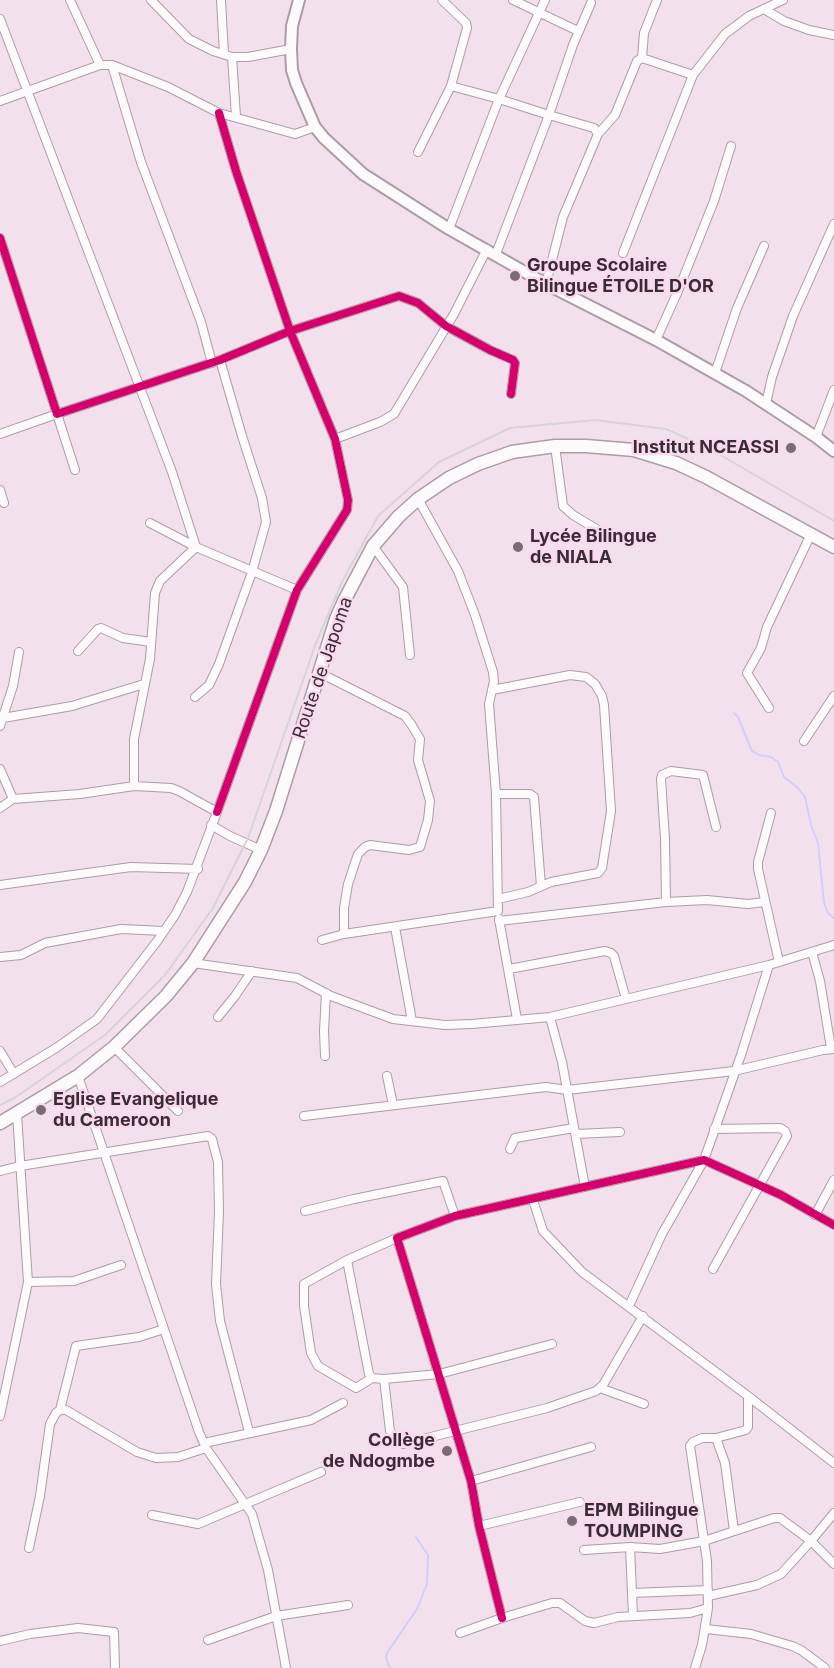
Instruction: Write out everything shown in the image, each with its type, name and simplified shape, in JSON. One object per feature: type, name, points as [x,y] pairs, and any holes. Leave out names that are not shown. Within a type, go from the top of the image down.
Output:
[{"type":"main road","points":[[299,0],[292,26],[291,49],[292,70],[296,83],[315,127],[363,174],[449,229],[546,284],[715,373],[816,436],[834,451]]},
{"type":"main road","name":"Route de Japoma","points":[[0,1123],[78,1076],[114,1047],[166,996],[193,963],[244,882],[261,850],[276,811],[336,619],[373,546],[399,516],[448,478],[512,452],[555,446],[634,450],[654,455],[706,477],[834,547]]},
{"type":"street","points":[[70,0],[99,65]]},
{"type":"street","points":[[150,0],[189,39],[228,56],[248,57],[291,49]]},
{"type":"street","points":[[221,0],[236,116]]},
{"type":"street","points":[[418,152],[451,86],[467,25],[442,0]]},
{"type":"street","points":[[513,0],[578,31]]},
{"type":"street","points":[[449,229],[499,99],[544,0]]},
{"type":"street","points":[[642,58],[644,33],[657,0]]},
{"type":"street","points":[[624,253],[693,75],[719,38],[749,16],[783,0]]},
{"type":"street","points":[[335,439],[380,422],[394,414],[492,252],[549,115],[578,31],[591,3]]},
{"type":"street","points":[[764,9],[792,24],[834,35]]},
{"type":"street","points":[[0,20],[176,483],[196,547]]},
{"type":"street","points":[[546,284],[560,224],[598,134],[615,115],[637,61],[647,58],[693,75]]},
{"type":"street","points":[[0,101],[99,65],[112,65],[168,87],[219,113],[295,134],[315,127]]},
{"type":"street","points":[[112,65],[141,162],[204,331],[212,363]]},
{"type":"street","points":[[451,86],[594,128],[598,134]]},
{"type":"street","points":[[0,1082],[97,1019],[139,967],[175,915],[198,868],[211,825],[297,590],[347,510],[347,491],[335,439],[290,331],[219,113]]},
{"type":"street","points":[[656,340],[714,201],[731,146]]},
{"type":"street","points":[[766,404],[772,377],[793,316],[834,224]]},
{"type":"street","points":[[0,238],[75,470]]},
{"type":"street","points":[[715,373],[737,309],[764,246]]},
{"type":"street","points":[[0,434],[212,363],[290,331],[399,296],[418,303],[446,326],[513,360],[515,363],[511,394]]},
{"type":"street","points":[[195,697],[206,689],[214,676],[252,572],[266,522],[264,506],[220,360]]},
{"type":"street","points":[[816,436],[834,390]]},
{"type":"street","points":[[555,446],[563,506],[598,530]]},
{"type":"street","points":[[0,490],[4,503]]},
{"type":"street","points":[[418,499],[458,571],[493,672],[490,713],[496,794],[498,911],[518,1018]]},
{"type":"street","points":[[150,523],[196,547],[297,590]]},
{"type":"street","points":[[769,708],[747,675],[747,671],[761,648],[766,627],[811,534]]},
{"type":"street","points":[[373,546],[403,587],[410,655]]},
{"type":"street","points":[[134,786],[135,739],[150,659],[153,604],[160,581],[196,547]]},
{"type":"street","points":[[78,651],[101,628],[123,638],[151,642]]},
{"type":"street","points":[[1,722],[13,686],[20,652]]},
{"type":"street","points":[[320,673],[405,716],[420,740],[418,760],[430,801],[428,820],[420,847],[409,850],[370,845],[364,847],[358,854],[351,873],[344,908],[344,934]]},
{"type":"street","points":[[492,690],[563,676],[586,677],[595,684],[604,705],[610,811],[602,868],[592,875],[551,882],[498,899]]},
{"type":"street","points":[[1,722],[72,706],[144,684]]},
{"type":"street","points":[[804,741],[834,696]]},
{"type":"street","points":[[0,769],[13,799]]},
{"type":"street","points":[[666,902],[662,775],[671,771],[703,775],[716,827]]},
{"type":"street","points":[[0,808],[13,799],[80,794],[134,786],[171,788],[217,812]]},
{"type":"street","points":[[496,794],[530,794],[534,797],[541,886]]},
{"type":"street","points":[[771,813],[758,862],[779,962]]},
{"type":"street","points":[[211,825],[261,850]]},
{"type":"street","points":[[0,885],[131,867],[198,868]]},
{"type":"street","points":[[499,921],[666,902],[707,900],[748,904],[765,902]]},
{"type":"street","points":[[322,939],[498,911]]},
{"type":"street","points":[[395,927],[412,1021]]},
{"type":"street","points":[[0,957],[21,955],[45,942],[121,929],[165,931]]},
{"type":"street","points":[[193,963],[297,978],[326,993],[393,1020],[445,1025],[550,1017],[769,965],[834,945]]},
{"type":"street","points":[[509,969],[605,951],[614,956],[626,999]]},
{"type":"street","points":[[304,1116],[546,1086],[567,1090],[734,1071],[833,1049],[812,952]]},
{"type":"street","points":[[629,1306],[662,1234],[704,1160],[741,1055],[769,965]]},
{"type":"street","points":[[218,1017],[236,996],[252,971]]},
{"type":"street","points":[[325,1056],[326,993]]},
{"type":"street","points":[[550,1017],[562,1062],[585,1188]]},
{"type":"street","points":[[114,1047],[178,1111]]},
{"type":"street","points":[[0,1051],[14,1074]]},
{"type":"street","points":[[78,1076],[205,1445],[252,1514],[268,1570],[286,1668]]},
{"type":"street","points":[[387,1076],[393,1105]]},
{"type":"street","points":[[0,1416],[28,1282],[17,1114]]},
{"type":"street","points":[[713,1269],[787,1136],[780,1128],[714,1129]]},
{"type":"street","points":[[510,1149],[515,1138],[575,1131],[620,1132]]},
{"type":"street","points":[[0,1171],[208,1136],[212,1139],[218,1162],[219,1212],[216,1284],[220,1321],[249,1432]]},
{"type":"street","points":[[552,1344],[439,1374],[372,1378],[356,1388],[318,1366],[311,1353],[303,1287],[307,1282],[347,1260],[455,1216],[704,1160],[759,1184],[834,1225]]},
{"type":"street","points":[[815,1215],[834,1180]]},
{"type":"street","points":[[304,1211],[443,1181],[455,1216]]},
{"type":"street","points":[[533,1200],[543,1231],[582,1272],[834,1463]]},
{"type":"street","points":[[397,1238],[471,1481],[479,1526],[501,1618]]},
{"type":"street","points":[[347,1260],[369,1374],[372,1378]]},
{"type":"street","points":[[28,1282],[74,1281],[121,1265]]},
{"type":"street","points":[[384,1379],[390,1431],[403,1444],[547,1408],[600,1388],[643,1316]]},
{"type":"street","points":[[28,1548],[40,1496],[50,1424],[60,1410],[76,1346],[139,1337],[164,1329]]},
{"type":"street","points":[[600,1388],[645,1404]]},
{"type":"street","points":[[695,1668],[706,1629],[708,1593],[704,1541],[690,1446],[702,1438],[716,1438],[747,1429],[748,1396]]},
{"type":"street","points":[[60,1410],[66,1410],[137,1452],[156,1458],[178,1457],[205,1445],[249,1432],[291,1426],[311,1420],[343,1403]]},
{"type":"street","points":[[716,1438],[725,1463],[734,1531]]},
{"type":"street","points":[[471,1481],[591,1447]]},
{"type":"street","points":[[152,1515],[198,1524],[321,1472]]},
{"type":"street","points":[[479,1526],[580,1502]]},
{"type":"street","points":[[632,1593],[708,1593],[757,1585],[771,1580],[781,1574],[812,1541],[834,1512]]},
{"type":"street","points":[[584,1550],[630,1547],[660,1549],[704,1541],[780,1518],[812,1541],[834,1564]]},
{"type":"street","points":[[630,1547],[633,1616]]},
{"type":"street","points":[[460,1633],[501,1618],[560,1603],[585,1621],[594,1623],[633,1616],[685,1613],[708,1608]]},
{"type":"street","points":[[208,1640],[276,1616],[348,1605]]},
{"type":"street","points":[[0,1641],[30,1634],[78,1628],[114,1632],[115,1668]]},
{"type":"street","points":[[706,1629],[751,1634],[792,1646],[825,1668]]},
{"type":"waterway","points":[[734,713],[738,717],[752,751],[771,757],[778,762],[784,777],[805,797],[811,825],[818,843],[824,903],[828,913],[834,918]]},
{"type":"waterway","points":[[390,1668],[386,1658],[387,1653],[417,1609],[427,1584],[428,1555],[416,1537]]},
{"type":"railway","points":[[0,1105],[16,1097],[105,1035],[165,975],[213,908],[248,838],[316,643],[342,582],[378,516],[439,462],[510,428],[595,420],[666,429],[710,449],[834,521]]},
{"type":"cycle path","points":[[217,812],[297,590],[347,510],[348,500],[335,439],[290,331],[219,113]]},
{"type":"cycle path","points":[[0,238],[57,414],[220,360],[290,331],[399,296],[418,303],[446,326],[513,360],[515,363],[511,394]]},
{"type":"cycle path","points":[[502,1618],[479,1526],[471,1481],[397,1238],[455,1216],[704,1160],[781,1195],[834,1225]]},
{"type":"place","name":"Groupe Scolaire Bilingue ÉTOILE D'OR","points":[[515,276]]},
{"type":"place","name":"Institut NCEASSI","points":[[791,448]]},
{"type":"place","name":"Lycée Bilingue de NIALA","points":[[518,547]]},
{"type":"place","name":"Eglise Evangelique du Cameroon","points":[[41,1110]]},
{"type":"place","name":"Collège de Ndogmbe","points":[[447,1451]]},
{"type":"place","name":"EPM Bilingue TOUMPING","points":[[572,1521]]}]
